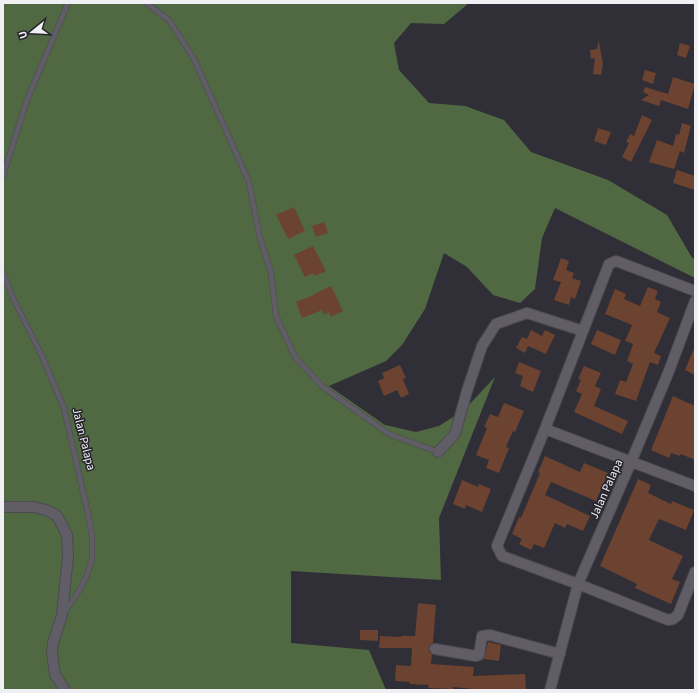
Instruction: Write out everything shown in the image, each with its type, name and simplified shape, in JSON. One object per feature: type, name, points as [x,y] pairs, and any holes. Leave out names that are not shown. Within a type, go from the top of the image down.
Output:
[{"type":"street","points":[[695,290],[616,261],[609,264],[545,429],[497,546],[502,556],[578,584],[668,620],[673,619],[678,615],[695,572]]},
{"type":"street","name":"Jalan Palapa","points":[[550,690],[578,584],[631,462],[695,301]]},
{"type":"street","points":[[438,452],[455,434],[482,346],[496,324],[527,313],[582,331]]},
{"type":"street","points":[[545,429],[695,486]]},
{"type":"street","name":"Jalan Palapa","points":[[3,507],[34,507],[46,510],[56,515],[64,527],[68,540],[68,557],[62,615],[53,643],[52,653],[55,675],[65,690]]},
{"type":"street","points":[[435,649],[476,656],[479,655],[480,652],[482,636],[490,635],[560,654]]},
{"type":"lane","points":[[3,176],[27,100],[68,3]]},
{"type":"lane","points":[[146,3],[169,20],[194,60],[249,182],[259,234],[271,273],[276,316],[295,357],[323,387],[389,434],[438,452]]},
{"type":"lane","name":"Jalan Palapa","points":[[3,273],[13,298],[42,356],[64,408],[89,518],[92,537],[92,559],[87,575],[79,591],[62,615]]},
{"type":"green space","points":[[3,3],[469,3],[444,24],[411,23],[394,43],[399,70],[429,103],[465,106],[504,120],[531,152],[608,180],[667,215],[691,256],[695,260],[695,278],[555,208],[542,238],[535,289],[520,303],[493,295],[467,267],[444,253],[425,309],[402,345],[386,361],[329,386],[385,425],[416,432],[439,426],[464,410],[495,377],[439,518],[441,580],[291,571],[291,643],[369,650],[386,690],[3,690]]},
{"type":"building","points":[[598,42],[603,64],[601,75],[593,74],[595,58],[591,59],[590,50],[597,49]]},
{"type":"building","points":[[680,43],[690,46],[686,58],[677,55]]},
{"type":"building","points":[[645,70],[656,73],[653,84],[642,80]]},
{"type":"building","points":[[673,77],[695,84],[688,109],[661,100],[659,106],[641,100],[649,95],[643,92],[645,87],[668,94]]},
{"type":"building","points":[[642,115],[652,120],[631,162],[622,157],[629,143],[626,142],[630,134],[634,136]]},
{"type":"building","points":[[682,123],[691,126],[684,153],[680,151],[674,169],[649,162],[657,140],[673,146],[676,134],[679,135]]},
{"type":"building","points":[[598,128],[611,132],[606,145],[594,141]]},
{"type":"building","points":[[677,170],[695,176],[695,190],[673,183]]},
{"type":"building","points":[[294,207],[305,231],[288,239],[276,215]]},
{"type":"building","points":[[324,222],[328,233],[316,237],[312,226]]},
{"type":"building","points":[[313,246],[326,271],[314,276],[313,273],[305,277],[294,255]]},
{"type":"building","points":[[561,258],[569,261],[566,270],[574,273],[572,278],[581,281],[575,299],[571,297],[569,305],[554,300],[561,282],[553,280]]},
{"type":"building","points":[[331,286],[343,311],[331,317],[329,312],[324,315],[322,310],[302,318],[296,302]]},
{"type":"building","points":[[648,287],[658,291],[655,299],[661,302],[657,312],[670,318],[654,353],[661,356],[658,365],[650,362],[636,401],[615,394],[620,380],[626,382],[633,364],[627,361],[633,344],[625,341],[632,325],[605,314],[615,289],[626,294],[624,299],[640,306]]},
{"type":"building","points":[[531,330],[542,336],[545,330],[555,335],[546,354],[528,346],[525,353],[516,348],[522,337],[527,339]]},
{"type":"building","points":[[597,330],[621,340],[615,355],[591,344]]},
{"type":"building","points":[[695,346],[695,375],[685,370]]},
{"type":"building","points":[[519,362],[541,371],[533,392],[520,386],[523,376],[515,373]]},
{"type":"building","points":[[400,365],[406,378],[403,379],[409,394],[401,398],[397,390],[384,396],[378,381],[384,378],[382,373]]},
{"type":"building","points":[[584,366],[601,373],[595,386],[601,389],[594,406],[628,421],[622,434],[574,412],[582,394],[576,391],[581,380],[578,379]]},
{"type":"building","points":[[673,396],[695,406],[695,460],[681,454],[680,456],[671,453],[669,458],[651,450]]},
{"type":"building","points":[[504,403],[524,411],[515,432],[513,431],[506,447],[509,448],[499,473],[486,468],[489,460],[476,455],[487,428],[484,427],[490,414],[498,417]]},
{"type":"building","points":[[545,456],[580,472],[584,463],[608,473],[596,501],[551,482],[545,495],[590,516],[583,531],[567,524],[565,528],[555,523],[544,548],[534,544],[531,550],[519,544],[522,539],[512,534],[519,517],[521,518],[540,473],[538,472]]},
{"type":"building","points":[[638,479],[651,485],[648,493],[671,504],[672,501],[694,510],[686,530],[659,519],[649,540],[683,556],[672,579],[680,582],[671,604],[635,588],[637,584],[600,566]]},
{"type":"building","points":[[462,480],[478,487],[479,484],[491,489],[482,512],[466,505],[465,509],[453,504]]},
{"type":"building","points":[[418,603],[436,605],[433,643],[429,648],[429,652],[432,654],[431,664],[474,667],[473,676],[525,674],[526,689],[484,690],[453,687],[453,689],[428,688],[429,685],[410,684],[410,682],[395,681],[396,665],[411,666],[412,648],[379,648],[380,636],[415,636]]},
{"type":"building","points":[[360,630],[378,630],[378,641],[360,640]]},
{"type":"building","points":[[488,642],[501,645],[499,661],[484,659]]}]
